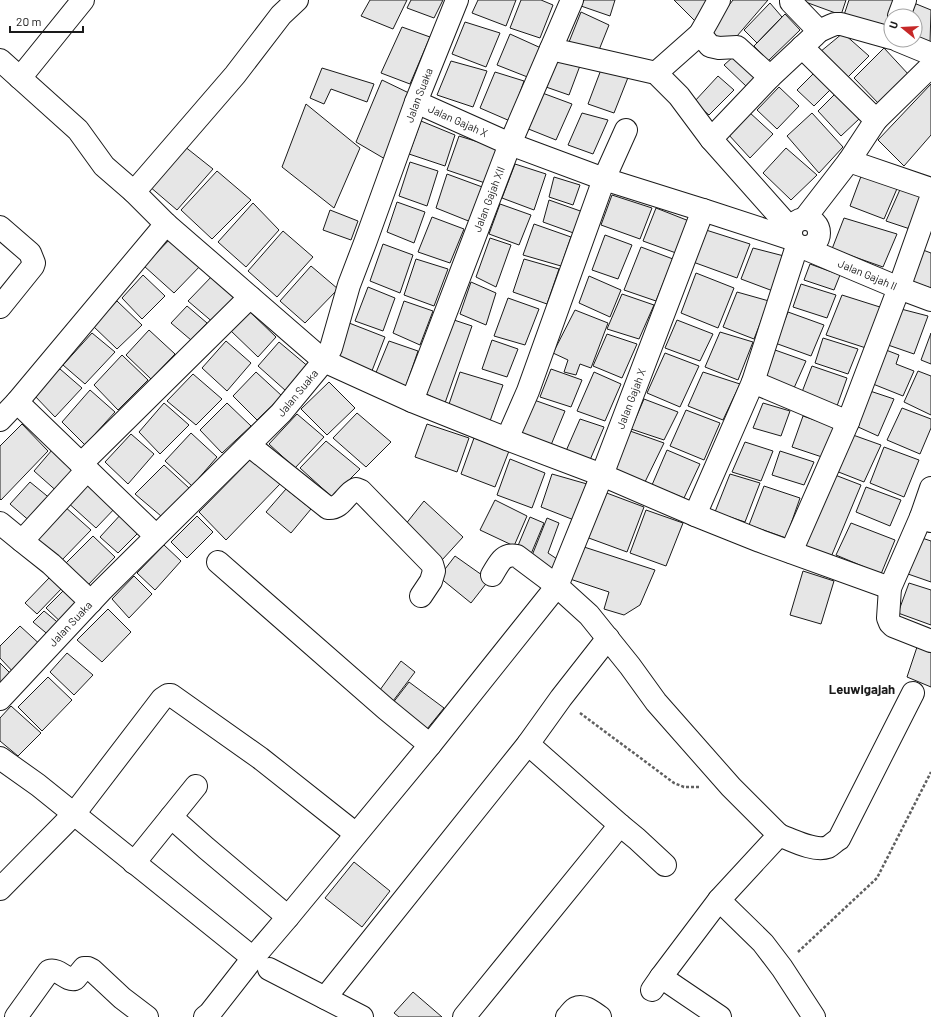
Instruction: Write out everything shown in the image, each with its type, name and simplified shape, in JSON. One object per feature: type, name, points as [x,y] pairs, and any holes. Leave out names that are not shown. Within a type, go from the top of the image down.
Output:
[{"type":"street","points":[[20,78],[83,0]]},
{"type":"street","points":[[134,192],[235,75],[281,15],[297,0]]},
{"type":"street","name":"Jalan Suaka","points":[[0,698],[156,536],[281,413],[324,361],[331,348],[349,285],[416,102],[456,0]]},
{"type":"street","name":"Jalan Gajah XII","points":[[412,401],[510,144],[572,0]]},
{"type":"street","points":[[656,73],[700,34],[718,0]]},
{"type":"street","points":[[790,0],[819,31]]},
{"type":"street","points":[[711,139],[770,77],[819,31],[835,24],[841,24],[883,36]]},
{"type":"street","points":[[700,34],[710,46],[720,48],[737,47],[770,77]]},
{"type":"street","points":[[802,47],[876,120]]},
{"type":"street","points":[[916,48],[931,54]]},
{"type":"street","points":[[551,49],[656,73],[679,96],[711,139],[798,236]]},
{"type":"street","points":[[0,60],[78,130],[104,166],[134,192],[166,224],[324,361],[412,401],[602,475],[695,515],[890,588]]},
{"type":"street","points":[[695,515],[753,382],[798,236],[876,120],[931,66]]},
{"type":"street","name":"Jalan Gajah X","points":[[416,102],[510,144],[604,180],[703,210],[798,236]]},
{"type":"street","points":[[507,439],[528,391],[604,180],[626,130]]},
{"type":"street","points":[[849,160],[931,189]]},
{"type":"street","points":[[791,552],[848,422],[899,288],[931,198]]},
{"type":"street","name":"Jalan Gajah X","points":[[205,1017],[261,964],[288,917],[430,745],[557,586],[602,475],[703,210]]},
{"type":"street","points":[[0,420],[17,402],[166,224]]},
{"type":"street","points":[[0,227],[30,253],[34,263],[0,307]]},
{"type":"street","name":"Jalan Gajah II","points":[[798,236],[899,288],[931,300]]},
{"type":"street","points":[[22,541],[84,467],[250,297]]},
{"type":"street","points":[[753,382],[848,422]]},
{"type":"street","points":[[17,402],[156,536]]},
{"type":"street","points":[[249,445],[328,508],[333,508],[339,505],[352,491],[361,491],[432,564],[434,571],[431,581],[420,596]]},
{"type":"street","points":[[931,488],[926,519],[890,588],[888,618],[893,626],[931,641]]},
{"type":"street","points":[[0,523],[51,564],[91,602]]},
{"type":"street","points":[[492,575],[504,557],[511,555],[517,556],[557,586],[589,615],[630,666],[656,702],[731,787],[779,835],[810,847],[820,849],[830,846],[839,839],[913,693]]},
{"type":"street","points":[[218,562],[430,745]]},
{"type":"street","points":[[325,998],[528,744],[561,698],[608,638]]},
{"type":"street","points":[[0,889],[74,814],[162,699],[168,695],[171,695],[260,758],[356,834]]},
{"type":"street","points":[[528,744],[665,865]]},
{"type":"street","points":[[0,758],[38,785],[195,913],[261,964],[362,1017]]},
{"type":"street","points":[[134,863],[196,786]]},
{"type":"street","points":[[171,817],[288,917]]},
{"type":"street","points":[[464,1017],[620,825]]},
{"type":"street","points":[[720,1017],[657,984],[719,900],[779,835]]},
{"type":"street","points":[[719,900],[762,943],[782,968],[814,1017]]},
{"type":"street","points":[[16,1017],[49,971],[56,971],[73,980],[84,968],[92,970],[122,998],[147,1017]]},
{"type":"street","points":[[567,1017],[576,1008],[581,1007],[600,1017]]},
{"type":"path","points":[[561,698],[674,783],[684,787],[731,787]]},
{"type":"path","points":[[782,968],[877,878],[931,772]]},
{"type":"building","points":[[370,0],[407,0],[393,29],[361,16]]},
{"type":"building","points":[[411,0],[443,0],[434,18],[407,8]]},
{"type":"building","points":[[478,0],[516,0],[506,26],[472,13]]},
{"type":"building","points":[[521,0],[541,0],[553,5],[540,38],[510,28]]},
{"type":"building","points":[[584,0],[615,0],[610,16],[581,6]]},
{"type":"building","points":[[674,0],[712,0],[696,22]]},
{"type":"building","points":[[733,0],[768,0],[737,36],[723,42],[712,32],[717,21]]},
{"type":"building","points":[[800,0],[846,0],[841,15]]},
{"type":"building","points":[[849,0],[895,0],[892,8],[883,8],[883,31],[843,18]]},
{"type":"building","points":[[909,1],[931,10],[930,43],[923,41],[923,8],[906,8]]},
{"type":"building","points":[[770,3],[782,17],[757,43],[744,30]]},
{"type":"building","points":[[581,12],[609,25],[597,55],[569,42]]},
{"type":"building","points":[[785,14],[800,30],[768,61],[754,46]]},
{"type":"building","points":[[465,22],[500,33],[486,67],[452,54]]},
{"type":"building","points":[[402,27],[430,37],[410,84],[381,73]]},
{"type":"building","points":[[843,33],[869,56],[846,79],[820,52]]},
{"type":"building","points":[[510,34],[541,48],[530,78],[497,65]]},
{"type":"building","points":[[884,48],[909,75],[880,105],[854,78]]},
{"type":"building","points":[[559,56],[581,63],[569,95],[546,87]]},
{"type":"building","points":[[733,57],[755,79],[747,87],[724,65]]},
{"type":"building","points":[[451,61],[487,71],[473,107],[437,95]]},
{"type":"building","points":[[602,67],[629,75],[614,113],[588,104]]},
{"type":"building","points":[[322,68],[374,84],[367,102],[331,89],[324,104],[310,98]]},
{"type":"building","points":[[495,72],[524,81],[510,121],[480,108]]},
{"type":"building","points":[[814,73],[831,89],[814,106],[797,90]]},
{"type":"building","points":[[718,76],[734,90],[709,115],[694,102]]},
{"type":"building","points":[[382,80],[411,94],[385,159],[356,142]]},
{"type":"building","points":[[931,84],[931,135],[904,166],[878,140]]},
{"type":"building","points":[[779,87],[799,106],[777,129],[757,110]]},
{"type":"building","points":[[537,91],[572,104],[556,140],[521,126]]},
{"type":"building","points":[[835,94],[859,119],[841,136],[818,111]]},
{"type":"building","points":[[306,104],[360,148],[334,208],[282,167]]},
{"type":"building","points":[[749,112],[773,134],[750,158],[728,134]]},
{"type":"building","points":[[582,113],[608,120],[593,154],[568,145]]},
{"type":"building","points":[[812,113],[843,147],[819,173],[787,136]]},
{"type":"building","points":[[421,121],[455,135],[445,166],[409,154]]},
{"type":"building","points":[[459,136],[501,149],[488,184],[447,170]]},
{"type":"building","points":[[184,146],[213,169],[177,210],[149,186]]},
{"type":"building","points":[[786,148],[817,175],[791,200],[763,173]]},
{"type":"building","points":[[410,162],[438,171],[427,206],[399,196]]},
{"type":"building","points":[[515,164],[546,174],[534,210],[502,198]]},
{"type":"building","points":[[217,171],[251,200],[212,239],[181,210]]},
{"type":"building","points":[[863,171],[899,184],[884,219],[850,206]]},
{"type":"building","points":[[447,174],[485,188],[471,222],[436,208]]},
{"type":"building","points":[[554,177],[580,185],[573,205],[549,197]]},
{"type":"building","points":[[902,185],[922,194],[910,229],[886,221]]},
{"type":"building","points":[[612,195],[652,208],[640,239],[601,225]]},
{"type":"building","points":[[549,200],[586,213],[579,235],[543,222]]},
{"type":"building","points":[[397,202],[425,212],[414,243],[387,232]]},
{"type":"building","points":[[253,203],[279,230],[246,267],[218,242]]},
{"type":"building","points":[[500,204],[531,215],[519,245],[489,234]]},
{"type":"building","points":[[656,208],[689,221],[676,253],[643,241]]},
{"type":"building","points":[[330,210],[358,221],[351,240],[323,230]]},
{"type":"building","points":[[432,217],[464,229],[450,263],[418,252]]},
{"type":"building","points":[[844,218],[897,234],[883,267],[832,249]]},
{"type":"building","points":[[534,224],[571,237],[561,266],[523,255]]},
{"type":"building","points":[[706,230],[750,244],[737,278],[693,262]]},
{"type":"building","points":[[283,231],[313,257],[277,297],[248,271]]},
{"type":"building","points":[[605,235],[632,245],[618,279],[592,270]]},
{"type":"building","points":[[172,237],[203,263],[174,293],[144,266]]},
{"type":"building","points":[[490,238],[511,245],[496,287],[476,277]]},
{"type":"building","points":[[383,244],[413,255],[400,293],[370,281]]},
{"type":"building","points":[[641,247],[673,259],[656,301],[624,290]]},
{"type":"building","points":[[753,248],[784,256],[773,291],[741,279]]},
{"type":"building","points":[[923,250],[931,253],[931,288],[912,282]]},
{"type":"building","points":[[416,259],[448,269],[434,306],[404,295]]},
{"type":"building","points":[[524,259],[559,269],[547,304],[513,292]]},
{"type":"building","points":[[810,264],[840,275],[834,290],[804,280]]},
{"type":"building","points":[[311,266],[338,289],[305,323],[280,301]]},
{"type":"building","points":[[696,273],[734,288],[718,328],[681,313]]},
{"type":"building","points":[[214,274],[240,297],[215,324],[188,301]]},
{"type":"building","points":[[143,275],[165,296],[142,319],[122,298]]},
{"type":"building","points":[[589,276],[621,290],[610,317],[579,303]]},
{"type":"building","points":[[471,282],[496,293],[486,325],[460,314]]},
{"type":"building","points":[[801,284],[836,295],[827,318],[793,307]]},
{"type":"building","points":[[368,287],[395,298],[383,331],[355,321]]},
{"type":"building","points":[[737,292],[769,301],[754,339],[723,327]]},
{"type":"building","points":[[622,294],[654,305],[639,339],[607,329]]},
{"type":"building","points":[[842,295],[883,308],[866,348],[826,335]]},
{"type":"building","points":[[508,298],[539,309],[525,345],[494,336]]},
{"type":"building","points":[[117,301],[142,325],[117,349],[93,326]]},
{"type":"building","points":[[404,301],[433,311],[420,345],[393,333]]},
{"type":"building","points":[[187,306],[207,323],[191,340],[171,323]]},
{"type":"building","points":[[901,309],[928,316],[914,354],[888,345]]},
{"type":"building","points":[[248,310],[276,337],[258,357],[230,330]]},
{"type":"building","points":[[575,310],[608,323],[591,368],[580,364],[576,375],[564,372],[568,360],[553,353]]},
{"type":"building","points":[[788,312],[824,325],[811,356],[775,343]]},
{"type":"building","points":[[448,318],[472,326],[445,403],[422,392]]},
{"type":"building","points":[[677,320],[713,334],[700,361],[665,348]]},
{"type":"building","points":[[344,321],[385,337],[370,376],[330,352]]},
{"type":"building","points":[[149,330],[175,354],[151,379],[126,355]]},
{"type":"building","points":[[720,332],[753,342],[738,380],[705,367]]},
{"type":"building","points":[[92,333],[115,352],[85,384],[63,365]]},
{"type":"building","points":[[931,333],[931,364],[921,360]]},
{"type":"building","points":[[607,334],[637,344],[622,378],[593,366]]},
{"type":"building","points":[[823,338],[858,349],[848,374],[815,363]]},
{"type":"building","points":[[492,340],[518,349],[507,377],[482,369]]},
{"type":"building","points":[[226,341],[251,363],[227,391],[202,368]]},
{"type":"building","points":[[389,341],[418,351],[406,386],[375,375]]},
{"type":"building","points":[[279,342],[310,368],[286,391],[258,366]]},
{"type":"building","points":[[775,350],[806,361],[794,388],[766,376]]},
{"type":"building","points":[[886,350],[899,355],[896,364],[914,371],[903,396],[873,384]]},
{"type":"building","points":[[665,353],[699,366],[680,407],[647,393]]},
{"type":"building","points":[[122,355],[148,380],[118,410],[94,385]]},
{"type":"building","points":[[812,366],[847,378],[837,406],[802,392]]},
{"type":"building","points":[[60,369],[82,388],[55,417],[33,394]]},
{"type":"building","points":[[551,369],[582,380],[571,407],[540,397]]},
{"type":"building","points":[[918,371],[931,376],[931,415],[904,402]]},
{"type":"building","points":[[256,372],[282,396],[257,420],[233,396]]},
{"type":"building","points":[[460,372],[503,385],[490,421],[448,407]]},
{"type":"building","points":[[594,372],[621,384],[605,421],[577,411]]},
{"type":"building","points":[[703,372],[740,384],[723,420],[688,406]]},
{"type":"building","points":[[193,374],[222,399],[196,425],[167,401]]},
{"type":"building","points":[[329,382],[355,408],[327,435],[301,409]]},
{"type":"building","points":[[90,390],[115,412],[85,445],[62,422]]},
{"type":"building","points":[[870,391],[894,399],[878,436],[856,426]]},
{"type":"building","points":[[644,399],[678,412],[664,440],[631,429]]},
{"type":"building","points":[[534,400],[565,411],[551,445],[520,434]]},
{"type":"building","points":[[164,403],[189,425],[160,454],[139,432]]},
{"type":"building","points":[[227,403],[251,426],[222,453],[200,430]]},
{"type":"building","points":[[763,403],[790,411],[781,436],[753,428]]},
{"type":"building","points":[[902,408],[931,419],[931,428],[920,454],[887,440]]},
{"type":"building","points":[[686,410],[720,423],[704,460],[670,446]]},
{"type":"building","points":[[357,413],[391,442],[366,467],[333,438]]},
{"type":"building","points":[[297,414],[324,437],[295,468],[269,444]]},
{"type":"building","points":[[803,416],[835,427],[822,457],[792,447]]},
{"type":"building","points":[[580,419],[604,427],[590,460],[566,451]]},
{"type":"building","points":[[22,424],[48,451],[1,500],[0,446]]},
{"type":"building","points":[[427,424],[469,438],[457,472],[415,457]]},
{"type":"building","points":[[630,431],[664,443],[644,484],[610,471]]},
{"type":"building","points":[[191,433],[217,457],[192,486],[165,461]]},
{"type":"building","points":[[131,434],[154,454],[128,484],[105,462]]},
{"type":"building","points":[[853,435],[881,445],[864,482],[836,471]]},
{"type":"building","points":[[474,438],[509,451],[495,487],[461,474]]},
{"type":"building","points":[[326,441],[360,469],[332,497],[300,468]]},
{"type":"building","points":[[745,442],[773,451],[761,481],[732,472]]},
{"type":"building","points":[[884,447],[919,460],[904,497],[870,483]]},
{"type":"building","points":[[52,450],[78,474],[60,494],[34,471]]},
{"type":"building","points":[[667,450],[700,464],[684,498],[652,485]]},
{"type":"building","points":[[780,451],[814,462],[804,485],[772,475]]},
{"type":"building","points":[[252,458],[280,484],[226,540],[199,512]]},
{"type":"building","points":[[510,459],[545,473],[532,508],[497,495]]},
{"type":"building","points":[[164,465],[189,488],[161,516],[135,494]]},
{"type":"building","points":[[552,474],[587,484],[574,520],[541,507]]},
{"type":"building","points":[[730,474],[760,483],[745,522],[715,512]]},
{"type":"building","points":[[835,475],[861,485],[831,557],[805,546]]},
{"type":"building","points":[[88,477],[118,505],[96,528],[65,500]]},
{"type":"building","points":[[30,482],[52,500],[32,523],[10,504]]},
{"type":"building","points":[[764,486],[800,498],[786,538],[749,525]]},
{"type":"building","points":[[866,487],[901,500],[890,526],[856,512]]},
{"type":"building","points":[[286,489],[311,509],[291,533],[266,512]]},
{"type":"building","points":[[604,492],[644,507],[627,552],[586,537]]},
{"type":"building","points":[[495,500],[527,516],[514,546],[480,530]]},
{"type":"building","points":[[424,501],[463,537],[442,560],[405,525]]},
{"type":"building","points":[[64,506],[91,530],[61,561],[35,537]]},
{"type":"building","points":[[646,510],[683,523],[666,566],[630,553]]},
{"type":"building","points":[[123,512],[142,529],[118,553],[100,537]]},
{"type":"building","points":[[197,516],[213,532],[187,558],[171,542]]},
{"type":"building","points":[[530,517],[544,523],[531,554],[517,548]]},
{"type":"building","points":[[547,518],[559,523],[548,553],[560,561],[555,573],[531,558]]},
{"type":"building","points":[[851,523],[895,540],[881,574],[836,555]]},
{"type":"building","points":[[93,536],[115,557],[87,586],[65,564]]},
{"type":"building","points":[[922,538],[931,541],[931,582],[908,574]]},
{"type":"building","points":[[164,545],[181,561],[155,590],[137,573]]},
{"type":"building","points":[[581,546],[655,570],[640,605],[624,615],[604,609],[609,592],[570,579]]},
{"type":"building","points":[[455,556],[489,580],[471,603],[439,577]]},
{"type":"building","points":[[803,571],[834,581],[821,624],[790,615]]},
{"type":"building","points":[[134,576],[152,594],[129,618],[112,599]]},
{"type":"building","points":[[49,578],[63,587],[37,614],[25,603]]},
{"type":"building","points":[[909,583],[931,590],[931,625],[898,613]]},
{"type":"building","points":[[64,590],[83,607],[65,626],[46,608]]},
{"type":"building","points":[[108,609],[131,632],[102,662],[77,640]]},
{"type":"building","points":[[44,611],[62,626],[51,637],[33,622]]},
{"type":"building","points":[[20,626],[44,648],[16,675],[0,658],[0,646]]},
{"type":"building","points":[[917,647],[931,652],[931,687],[907,677]]},
{"type":"building","points":[[67,653],[93,675],[74,695],[50,672]]},
{"type":"building","points":[[401,661],[415,672],[390,705],[377,694]]},
{"type":"building","points":[[0,663],[14,677],[0,691]]},
{"type":"building","points":[[48,677],[72,700],[42,731],[18,707]]},
{"type":"building","points":[[409,682],[444,708],[427,729],[392,704]]},
{"type":"building","points":[[11,706],[41,733],[18,756],[0,741],[0,718]]},
{"type":"building","points":[[354,862],[390,891],[362,927],[325,898]]},
{"type":"building","points":[[413,992],[442,1017],[399,1017],[394,1013]]},
{"type":"district","name":"Leuwigajah","points":[[862,689]]}]
